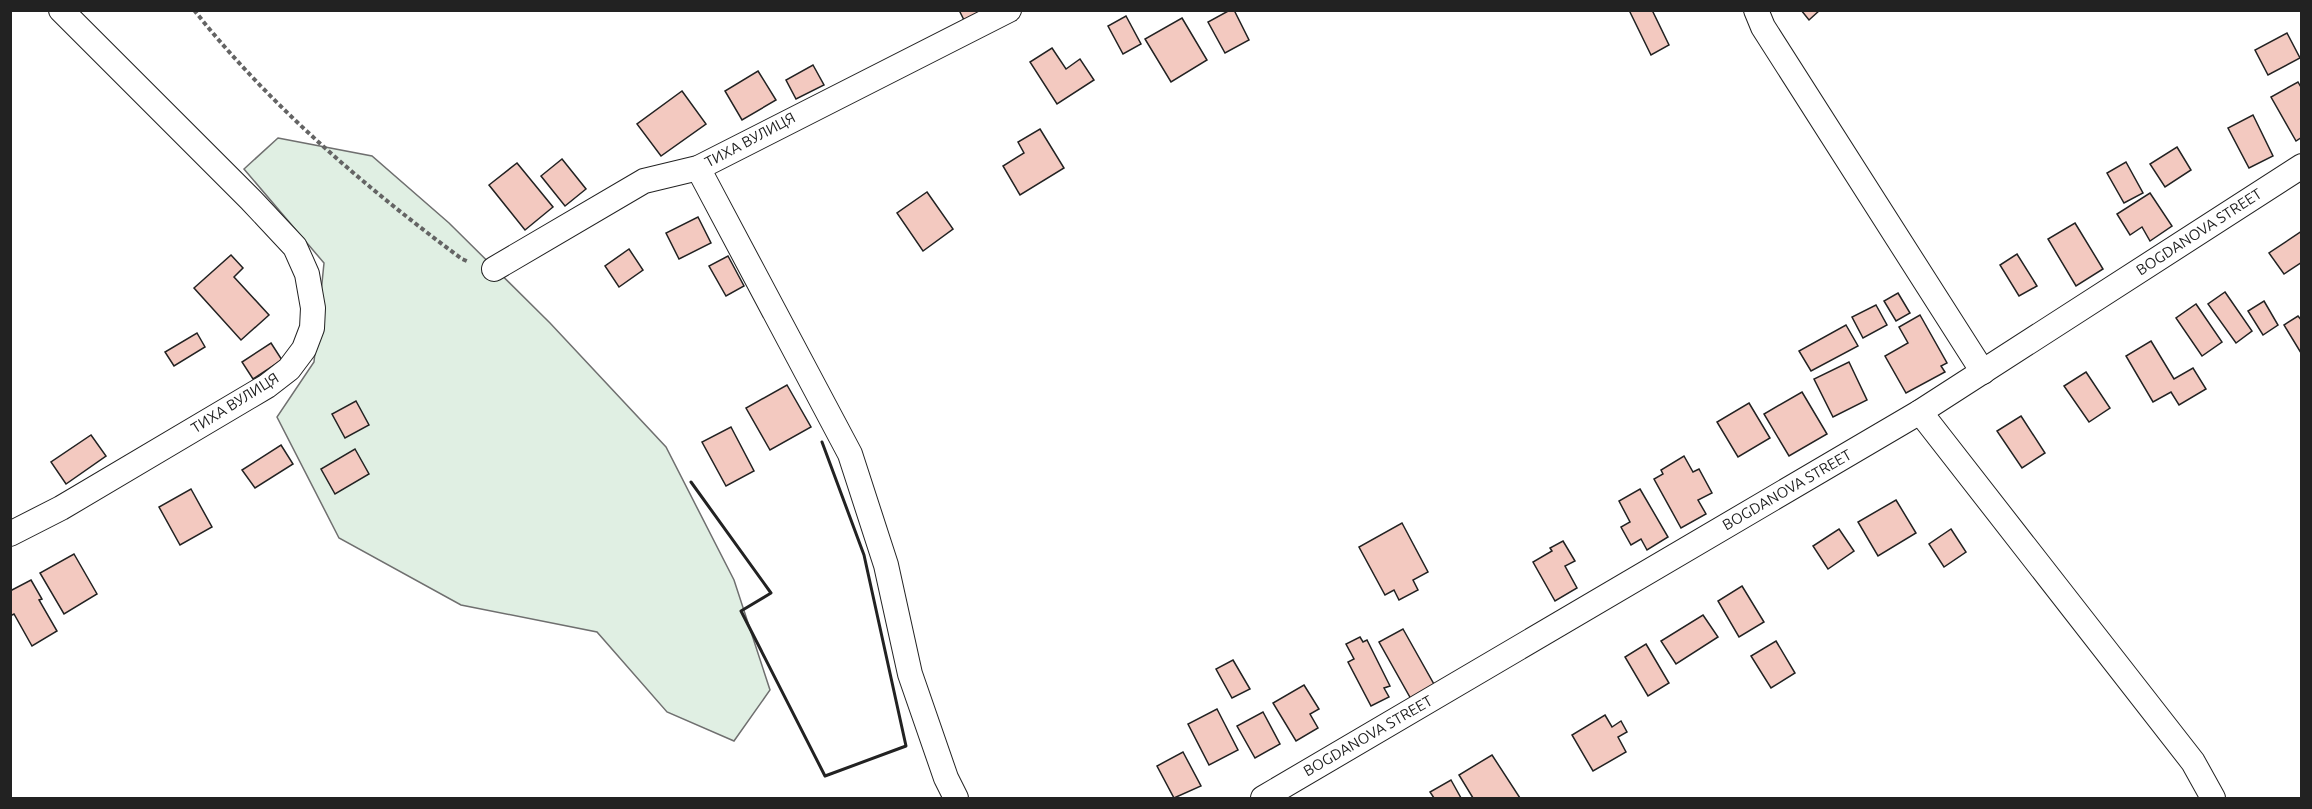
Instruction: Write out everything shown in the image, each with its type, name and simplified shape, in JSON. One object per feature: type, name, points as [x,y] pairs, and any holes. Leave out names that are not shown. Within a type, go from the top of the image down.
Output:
[{"type":"street","name":"ТИХА ВУЛИЦЯ","points":[[10,534],[61,508],[267,386],[289,369],[303,349],[312,327],[313,308],[306,274],[295,247],[61,10]]},
{"type":"street","name":"ТИХА ВУЛИЦЯ","points":[[494,269],[644,181],[698,168],[1009,10]]},
{"type":"street","points":[[1756,10],[1763,27],[1983,372]]},
{"type":"street","name":"BOGDANOVA STREET","points":[[1263,798],[1920,412],[2301,166]]},
{"type":"street","points":[[698,168],[850,454],[886,565],[909,674],[946,778],[956,798]]},
{"type":"street","points":[[1920,412],[2193,762],[2213,798]]},
{"type":"path","points":[[194,10],[226,51],[291,115],[401,214],[462,259],[494,269]]},
{"type":"green space","points":[[278,138],[372,156],[449,223],[550,323],[666,447],[734,580],[770,690],[734,741],[667,712],[597,632],[461,605],[339,538],[277,417],[314,362],[324,263],[244,169]]},
{"type":"building","points":[[959,10],[986,10],[965,22]]},
{"type":"building","points":[[1234,10],[1249,40],[1225,53],[1208,22]]},
{"type":"building","points":[[1629,10],[1652,10],[1669,45],[1651,55]]},
{"type":"building","points":[[1801,10],[1820,10],[1809,20]]},
{"type":"building","points":[[1126,16],[1141,44],[1123,54],[1108,26]]},
{"type":"building","points":[[1182,18],[1207,60],[1171,82],[1145,39]]},
{"type":"building","points":[[2287,33],[2300,58],[2268,75],[2255,50]]},
{"type":"building","points":[[1052,48],[1066,69],[1080,59],[1094,80],[1057,104],[1030,62]]},
{"type":"building","points":[[813,65],[824,85],[796,99],[786,80]]},
{"type":"building","points":[[758,71],[776,100],[742,120],[725,91]]},
{"type":"building","points":[[2298,82],[2302,89],[2302,137],[2296,141],[2271,97]]},
{"type":"building","points":[[682,91],[706,124],[661,156],[637,124]]},
{"type":"building","points":[[2253,115],[2273,156],[2249,168],[2228,128]]},
{"type":"building","points":[[1040,129],[1064,168],[1020,195],[1003,166],[1024,153],[1018,142]]},
{"type":"building","points":[[2177,147],[2191,170],[2165,187],[2150,164]]},
{"type":"building","points":[[562,159],[586,189],[565,206],[541,176]]},
{"type":"building","points":[[2126,162],[2143,193],[2124,203],[2107,173]]},
{"type":"building","points":[[517,163],[553,207],[525,230],[489,185]]},
{"type":"building","points":[[927,192],[953,229],[923,251],[897,213]]},
{"type":"building","points":[[2150,193],[2172,226],[2150,241],[2142,227],[2130,235],[2117,214]]},
{"type":"building","points":[[698,217],[711,243],[679,259],[666,233]]},
{"type":"building","points":[[2075,223],[2103,269],[2076,286],[2048,239]]},
{"type":"building","points":[[2302,231],[2302,262],[2284,274],[2269,253]]},
{"type":"building","points":[[629,249],[643,270],[619,287],[605,266]]},
{"type":"building","points":[[2017,254],[2037,286],[2019,296],[2000,265]]},
{"type":"building","points":[[231,255],[243,268],[234,277],[269,315],[241,340],[194,288]]},
{"type":"building","points":[[728,256],[744,286],[726,296],[709,266]]},
{"type":"building","points":[[2225,292],[2252,331],[2236,343],[2208,304]]},
{"type":"building","points":[[1898,293],[1910,313],[1896,321],[1884,301]]},
{"type":"building","points":[[2264,301],[2278,325],[2263,335],[2248,311]]},
{"type":"building","points":[[2196,304],[2222,342],[2202,356],[2176,318]]},
{"type":"building","points":[[1876,305],[1887,325],[1863,338],[1852,317]]},
{"type":"building","points":[[1920,315],[1947,363],[1941,366],[1945,372],[1906,393],[1885,356],[1908,343],[1899,327]]},
{"type":"building","points":[[2298,316],[2302,321],[2301,353],[2284,325]]},
{"type":"building","points":[[1846,325],[1858,346],[1811,371],[1799,351]]},
{"type":"building","points":[[197,333],[205,347],[174,366],[165,352]]},
{"type":"building","points":[[2151,341],[2174,379],[2193,368],[2206,389],[2179,405],[2171,392],[2153,402],[2126,356]]},
{"type":"building","points":[[271,343],[282,360],[253,379],[242,362]]},
{"type":"building","points":[[1849,362],[1867,400],[1833,417],[1814,379]]},
{"type":"building","points":[[2086,372],[2110,408],[2089,422],[2064,386]]},
{"type":"building","points":[[787,385],[811,427],[770,450],[746,408]]},
{"type":"building","points":[[1802,392],[1827,434],[1789,456],[1764,414]]},
{"type":"building","points":[[356,401],[369,425],[345,438],[332,414]]},
{"type":"building","points":[[1749,403],[1770,438],[1738,457],[1717,422]]},
{"type":"building","points":[[2021,416],[2045,453],[2022,468],[1997,431]]},
{"type":"building","points":[[731,427],[754,471],[726,486],[702,442]]},
{"type":"building","points":[[91,435],[106,456],[66,484],[51,462]]},
{"type":"building","points":[[281,445],[293,464],[255,488],[242,470]]},
{"type":"building","points":[[355,449],[369,474],[335,494],[321,469]]},
{"type":"building","points":[[1684,456],[1693,472],[1699,469],[1712,493],[1698,500],[1706,514],[1681,528],[1654,479],[1663,474],[1661,470]]},
{"type":"building","points":[[191,489],[212,527],[180,545],[159,507]]},
{"type":"building","points":[[1640,489],[1668,537],[1647,550],[1641,539],[1631,545],[1621,527],[1630,522],[1619,501]]},
{"type":"building","points":[[1896,500],[1916,533],[1878,556],[1858,522]]},
{"type":"building","points":[[1402,523],[1428,572],[1413,580],[1418,590],[1399,600],[1394,590],[1385,595],[1359,547]]},
{"type":"building","points":[[1839,529],[1854,551],[1828,569],[1813,546]]},
{"type":"building","points":[[1951,529],[1966,552],[1944,567],[1929,544]]},
{"type":"building","points":[[1563,541],[1575,561],[1565,566],[1577,588],[1555,601],[1533,562],[1552,551],[1550,548]]},
{"type":"building","points":[[74,554],[97,594],[64,614],[40,573]]},
{"type":"building","points":[[31,580],[42,599],[39,600],[57,631],[32,646],[14,614],[10,616],[10,591]]},
{"type":"building","points":[[1742,586],[1764,622],[1739,637],[1718,601]]},
{"type":"building","points":[[1703,615],[1718,637],[1676,664],[1661,641]]},
{"type":"building","points":[[1403,629],[1435,686],[1411,699],[1379,642]]},
{"type":"building","points":[[1360,637],[1363,642],[1367,640],[1390,686],[1384,688],[1389,697],[1371,706],[1348,662],[1354,659],[1346,644]]},
{"type":"building","points":[[1776,641],[1795,673],[1771,688],[1751,656]]},
{"type":"building","points":[[1646,644],[1669,683],[1648,696],[1625,657]]},
{"type":"building","points":[[1233,660],[1250,689],[1232,698],[1216,669]]},
{"type":"building","points":[[1304,685],[1319,709],[1310,714],[1318,728],[1296,741],[1273,703]]},
{"type":"building","points":[[1217,709],[1238,750],[1209,765],[1188,724]]},
{"type":"building","points":[[1263,712],[1280,744],[1255,758],[1237,726]]},
{"type":"building","points":[[1605,715],[1612,727],[1621,721],[1627,732],[1618,737],[1626,752],[1593,771],[1572,735]]},
{"type":"building","points":[[1183,752],[1201,786],[1174,798],[1157,766]]},
{"type":"building","points":[[1492,755],[1520,798],[1473,798],[1459,775]]},
{"type":"building","points":[[1451,780],[1461,798],[1434,798],[1430,792]]},
{"type":"wall","points":[[691,482],[771,593],[741,611],[825,776],[906,746],[864,555],[822,442]]}]
